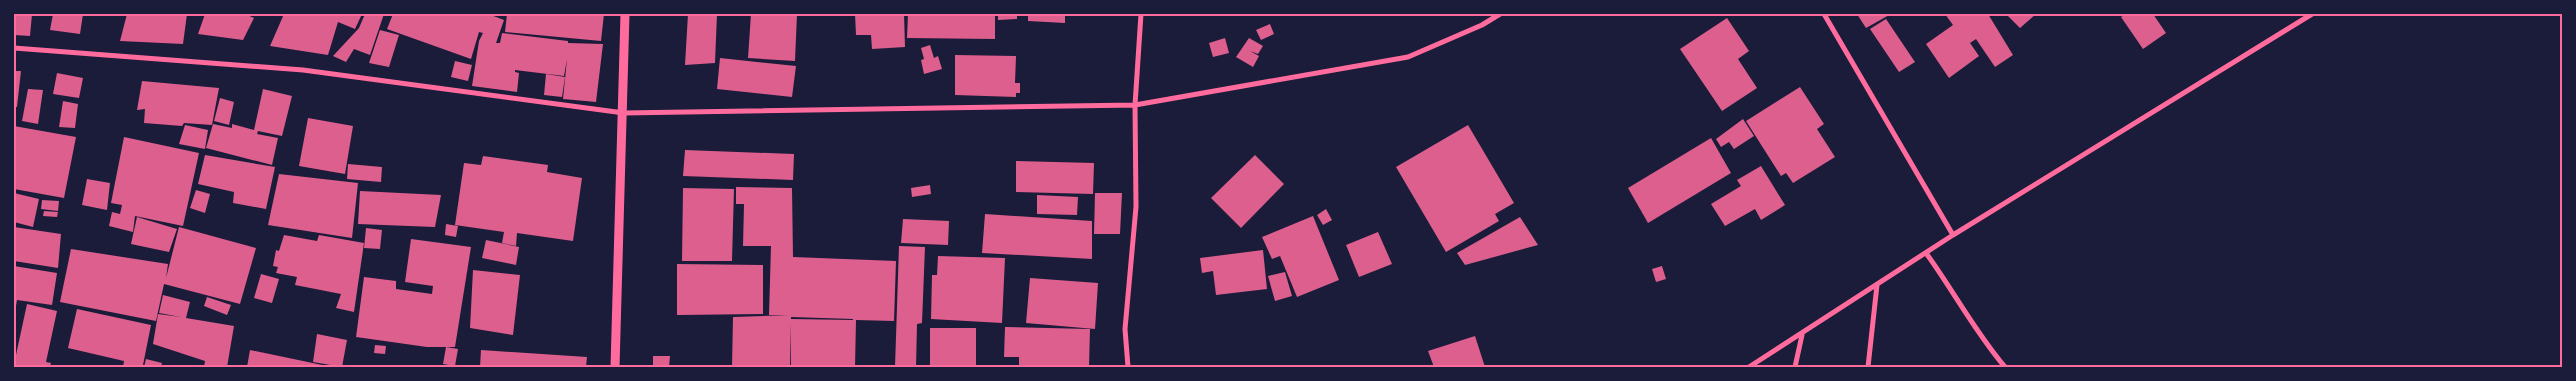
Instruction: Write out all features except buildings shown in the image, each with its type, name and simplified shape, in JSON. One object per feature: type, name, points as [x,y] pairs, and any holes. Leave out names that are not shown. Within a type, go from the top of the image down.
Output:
[{"type":"street","points":[[615,367],[624,113],[625,14]]},
{"type":"street","points":[[1128,367],[1125,329],[1136,207],[1135,105],[1141,14]]},
{"type":"street","points":[[14,48],[303,70],[624,113],[1135,105],[1408,57],[1500,14]]},
{"type":"street","points":[[1824,14],[1953,235]]},
{"type":"street","points":[[1749,367],[1802,335],[1953,235],[2312,14]]},
{"type":"street","points":[[1926,253],[1951,287],[1991,350],[2005,367]]},
{"type":"street","points":[[1868,367],[1877,285]]},
{"type":"street","points":[[1795,367],[1802,335]]}]
